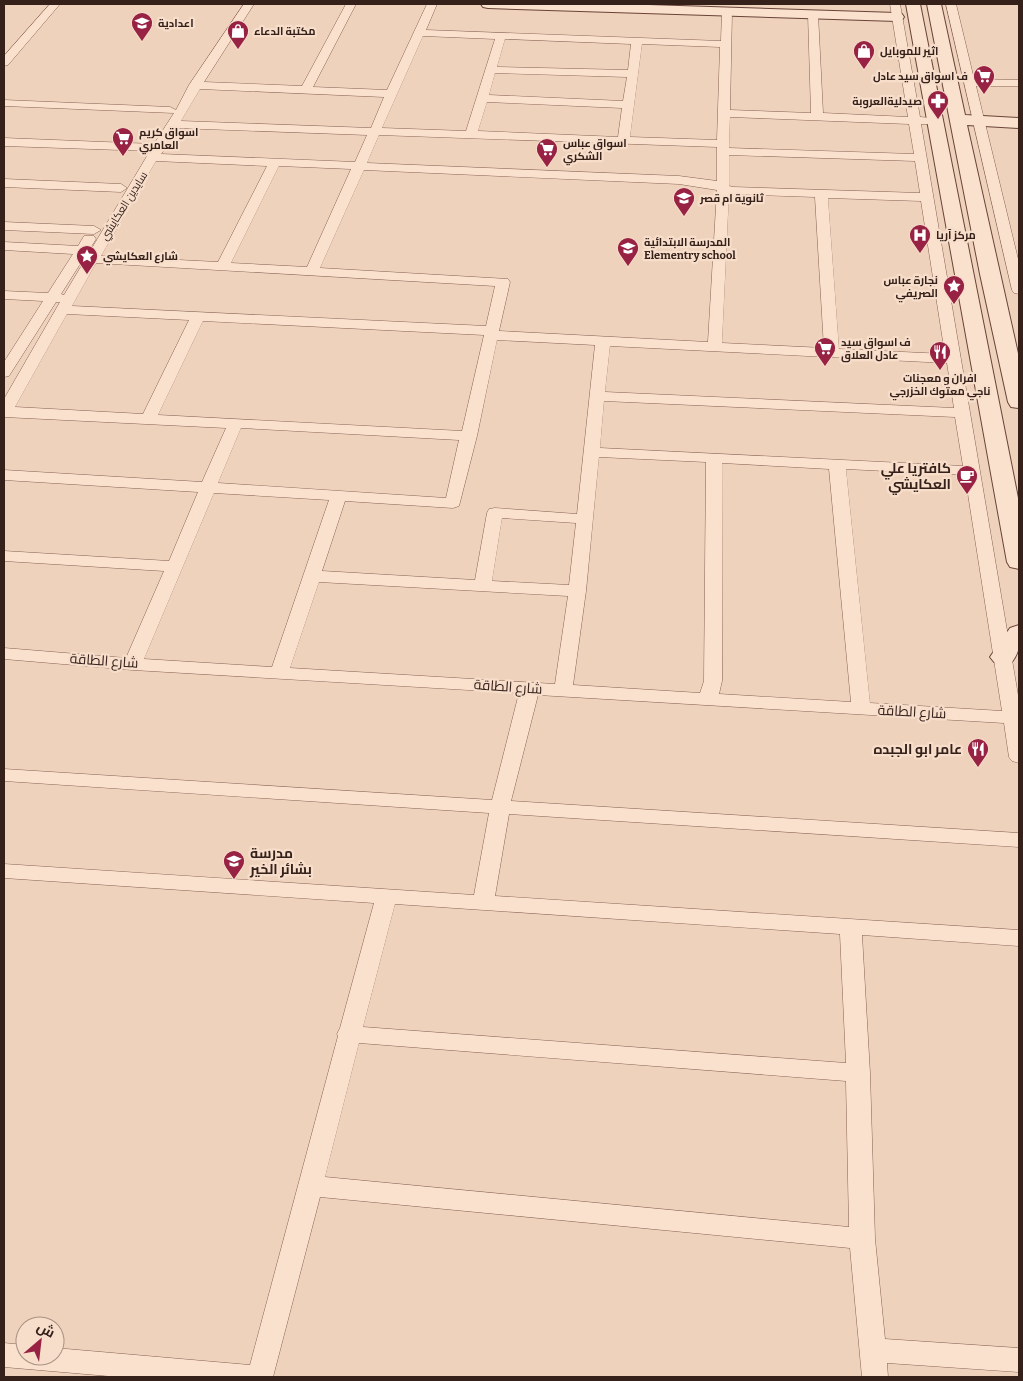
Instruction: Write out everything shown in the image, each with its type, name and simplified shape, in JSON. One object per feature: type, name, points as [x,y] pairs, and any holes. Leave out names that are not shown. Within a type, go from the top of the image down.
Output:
[{"type":"main road","points":[[489,4],[727,11],[813,8]]},
{"type":"main road","points":[[687,4],[900,9],[921,42],[1019,562]]},
{"type":"main road","points":[[951,5],[935,10],[969,176],[1019,402]]},
{"type":"main road","points":[[900,32],[921,42]]},
{"type":"main road","points":[[951,89],[973,100]]},
{"type":"main road","points":[[911,97],[932,98]]},
{"type":"main road","points":[[958,120],[1019,123]]},
{"type":"main road","points":[[969,176],[987,162]]},
{"type":"main road","points":[[925,177],[947,178]]},
{"type":"main road","points":[[973,317],[988,320],[1000,317]]},
{"type":"main road","points":[[978,339],[989,335],[1005,338]]},
{"type":"main road","points":[[1003,657],[1019,633]]},
{"type":"street","points":[[4,63],[55,4]]},
{"type":"street","name":"سايدين العكايشي","points":[[4,373],[51,297],[87,255],[128,200],[183,85],[234,4]]},
{"type":"street","name":"سايدين العكايشي","points":[[4,411],[66,304],[87,255],[94,230],[121,188],[174,124],[195,85],[249,4]]},
{"type":"street","points":[[306,90],[351,4]]},
{"type":"street","points":[[312,271],[432,4]]},
{"type":"street","points":[[951,5],[987,162],[1018,275],[1019,290]]},
{"type":"street","points":[[813,8],[817,116]]},
{"type":"street","points":[[900,9],[900,32],[1019,757]]},
{"type":"street","points":[[715,346],[723,189],[722,148],[727,11]]},
{"type":"street","points":[[419,33],[726,44]]},
{"type":"street","points":[[471,134],[501,36]]},
{"type":"street","points":[[624,140],[637,41]]},
{"type":"street","points":[[491,70],[633,74]]},
{"type":"street","points":[[970,82],[1019,83]]},
{"type":"street","points":[[195,85],[392,94]]},
{"type":"street","points":[[482,98],[628,105]]},
{"type":"street","points":[[4,103],[170,110]]},
{"type":"street","points":[[724,112],[936,121]]},
{"type":"street","points":[[174,124],[624,140],[722,148],[921,158]]},
{"type":"street","points":[[4,142],[153,150],[275,162],[679,180],[712,184],[732,191],[928,197]]},
{"type":"street","points":[[223,266],[275,162]]},
{"type":"street","points":[[4,183],[121,188]]},
{"type":"street","points":[[821,193],[832,352]]},
{"type":"street","points":[[113,200],[128,200]]},
{"type":"street","points":[[4,226],[94,230]]},
{"type":"street","points":[[4,246],[223,266],[503,282],[453,503],[4,475]]},
{"type":"street","points":[[4,295],[51,297],[66,304],[198,316],[603,341],[953,359]]},
{"type":"street","points":[[148,419],[198,316]]},
{"type":"street","points":[[563,691],[577,591],[603,341]]},
{"type":"street","points":[[4,348],[19,348]]},
{"type":"street","points":[[598,396],[962,413]]},
{"type":"street","points":[[4,411],[469,436]]},
{"type":"street","points":[[133,664],[236,423]]},
{"type":"street","points":[[592,452],[973,471]]},
{"type":"street","points":[[708,700],[713,681],[714,458]]},
{"type":"street","points":[[837,464],[861,710]]},
{"type":"street","points":[[279,673],[339,496]]},
{"type":"street","points":[[483,586],[494,513],[584,519]]},
{"type":"street","points":[[4,556],[174,566]]},
{"type":"street","points":[[312,576],[577,591]]},
{"type":"street","name":"شارع الطاقة","points":[[4,654],[133,664],[1013,718]]},
{"type":"street","points":[[483,903],[500,806],[530,689]]},
{"type":"street","points":[[4,775],[1019,840]]},
{"type":"street","points":[[4,871],[1019,938]]},
{"type":"street","points":[[260,1377],[348,1034],[386,896]]},
{"type":"street","points":[[851,927],[858,1073],[862,1239],[875,1377]]},
{"type":"street","points":[[348,1034],[858,1073]]},
{"type":"street","points":[[309,1186],[862,1239]]},
{"type":"street","points":[[873,1350],[1019,1360]]},
{"type":"street","points":[[4,1355],[57,1369],[250,1377]]},
{"type":"place","name":"اعدادية","points":[[142,42]]},
{"type":"place","name":"مكتبة الدعاء","points":[[238,50]]},
{"type":"place","name":"اثير للموبايل","points":[[864,70]]},
{"type":"place","name":"ف اسواق سيد عادل","points":[[984,95]]},
{"type":"place","name":"صيدليةالعروبة","points":[[938,120]]},
{"type":"place","name":"اسواق كريم العامري","points":[[123,157]]},
{"type":"place","name":"اسواق عباس الشكري","points":[[547,168]]},
{"type":"place","name":"ثانوية ام قصر","points":[[684,217]]},
{"type":"place","name":"مركز آريا","points":[[920,254]]},
{"type":"place","name":"المدرسة الابتدائية Elementry school","points":[[628,267]]},
{"type":"place","name":"شارع العكايشي","points":[[87,275]]},
{"type":"place","name":"نجارة عباس الصريفي","points":[[954,305]]},
{"type":"place","name":"ف اسواق سيد عادل العلاق","points":[[825,367]]},
{"type":"place","name":"افران و معجنات ناجي معتوك الخزرجي","points":[[940,371]]},
{"type":"place","name":"كافتريا علي العكايشي","points":[[967,495]]},
{"type":"place","name":"عامر ابو الجبده","points":[[978,768]]},
{"type":"place","name":"مدرسة بشائر الخير","points":[[234,880]]}]
